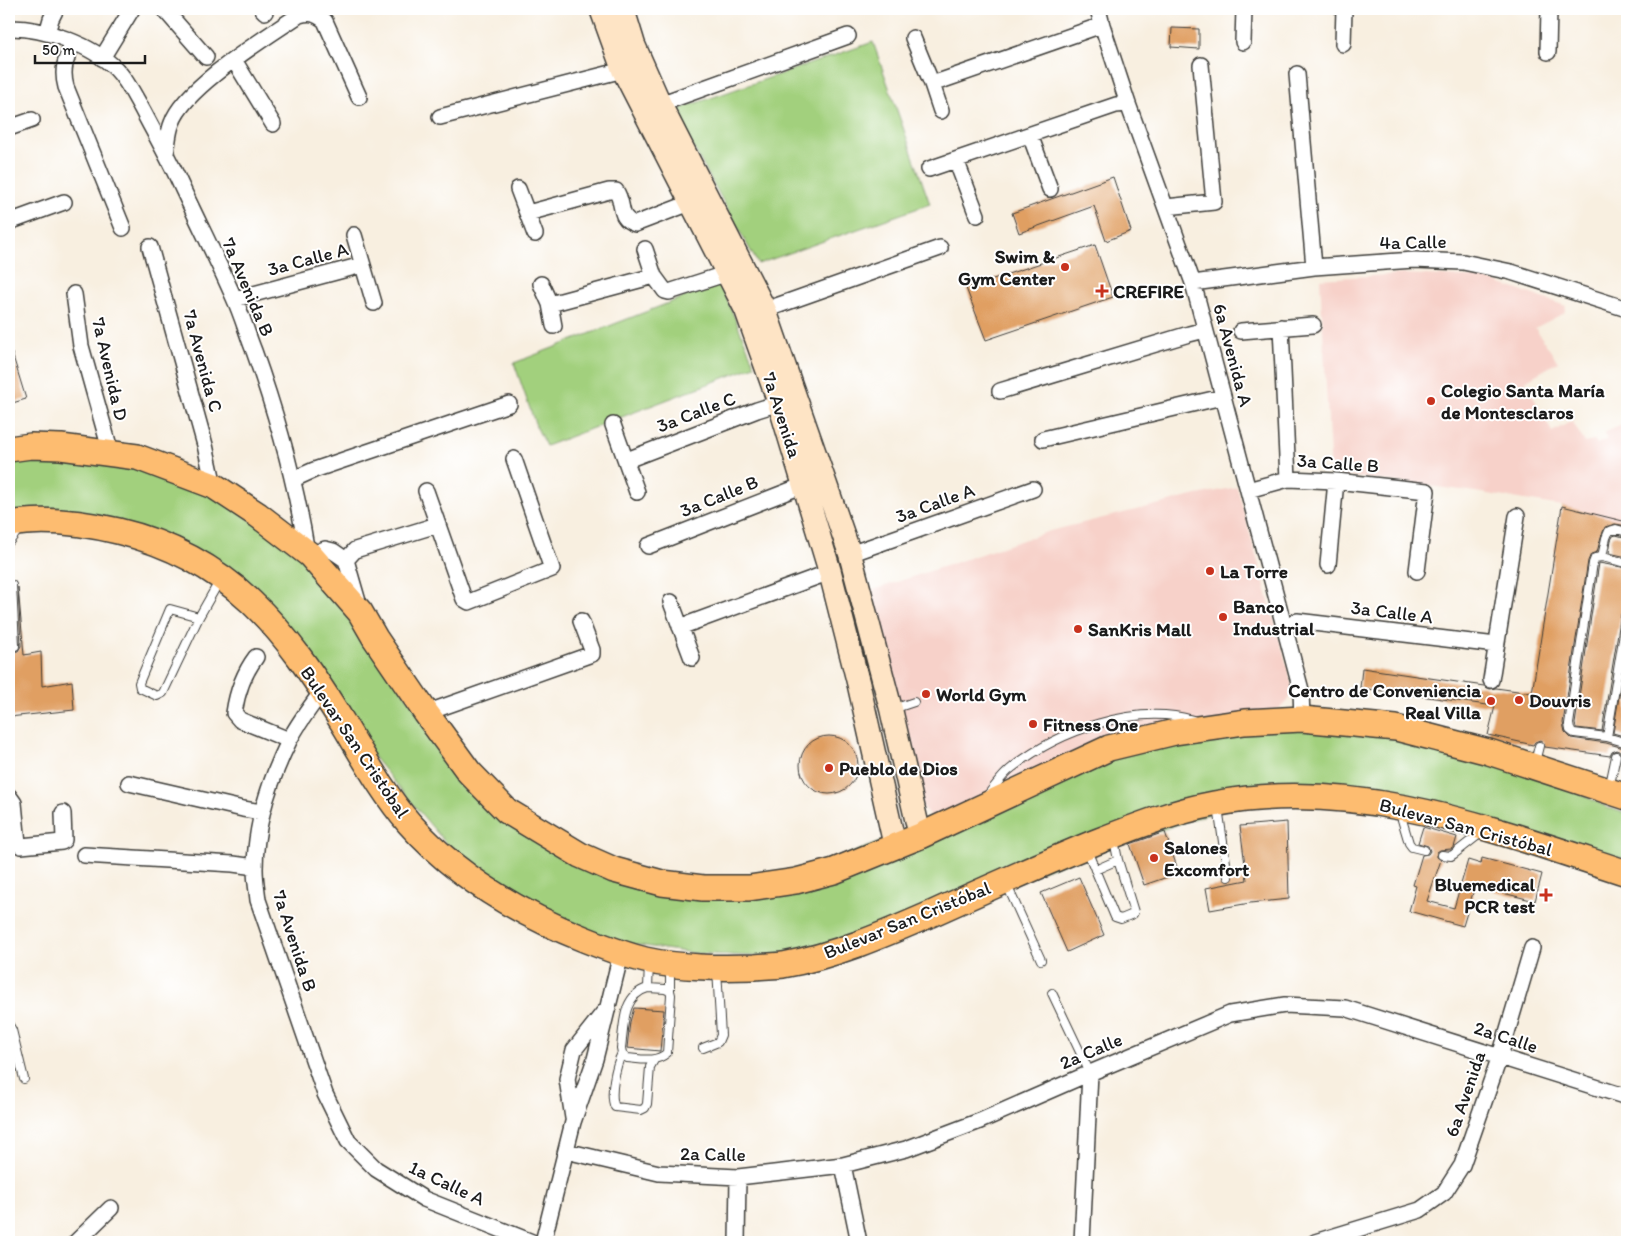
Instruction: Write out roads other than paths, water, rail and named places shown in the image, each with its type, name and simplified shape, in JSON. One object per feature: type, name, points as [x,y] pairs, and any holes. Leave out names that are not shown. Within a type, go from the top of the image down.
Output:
[{"type":"main road","points":[[9,448],[30,446],[62,447],[137,457],[214,486],[258,515],[308,554],[360,612],[397,672],[469,772],[507,811],[580,855],[614,870],[662,882],[703,888],[749,888],[796,881],[834,871],[920,836],[1109,748],[1175,732],[1245,722],[1302,719],[1396,728],[1489,752],[1541,761],[1618,794]]},
{"type":"main road","name":"Bulevar San Cristóbal","points":[[18,522],[69,524],[107,529],[140,537],[176,551],[222,576],[254,603],[277,628],[323,690],[378,780],[409,822],[448,860],[485,889],[523,912],[568,933],[621,954],[660,962],[718,968],[781,966],[836,952],[891,931],[1136,826],[1180,811],[1217,803],[1271,796],[1312,796],[1398,806],[1486,829],[1627,873]]},
{"type":"main road","points":[[1541,761],[1611,803],[1627,808]]},
{"type":"main road","points":[[1566,853],[1627,865]]},
{"type":"street","points":[[47,33],[56,9]]},
{"type":"street","points":[[9,28],[22,28],[47,33],[73,43],[102,58],[132,9]]},
{"type":"street","points":[[164,9],[206,57]]},
{"type":"street","name":"7a Avenida","points":[[601,9],[624,70],[746,310],[779,403],[830,572],[859,686],[895,846]]},
{"type":"street","name":"7a Avenida","points":[[623,9],[634,45],[660,104],[765,310],[850,554],[891,710],[920,836]]},
{"type":"street","name":"6a Avenida A","points":[[1098,9],[1128,104],[1193,283],[1222,397],[1285,625],[1301,690],[1302,719]]},
{"type":"street","points":[[1243,42],[1244,9]]},
{"type":"street","points":[[1342,44],[1344,9]]},
{"type":"street","points":[[1548,52],[1549,9]]},
{"type":"street","points":[[166,153],[172,122],[183,103],[200,86],[299,14],[310,12],[318,15],[324,21],[358,97]]},
{"type":"street","points":[[932,84],[1102,25]]},
{"type":"street","points":[[660,104],[848,36]]},
{"type":"street","points":[[913,38],[941,111]]},
{"type":"street","points":[[73,43],[63,75],[66,87],[123,228]]},
{"type":"street","name":"7a Avenida B","points":[[102,58],[117,70],[128,84],[166,153],[235,299],[269,394],[294,479],[308,554]]},
{"type":"street","points":[[234,60],[273,124]]},
{"type":"street","points":[[1166,207],[1214,202],[1201,65]]},
{"type":"street","points":[[440,117],[624,70]]},
{"type":"street","points":[[1297,74],[1314,267]]},
{"type":"street","points":[[929,168],[1116,105],[1128,104]]},
{"type":"street","points":[[9,128],[32,120]]},
{"type":"street","points":[[1030,135],[1050,189]]},
{"type":"street","points":[[956,160],[977,215]]},
{"type":"street","points":[[518,189],[535,234]]},
{"type":"street","points":[[528,213],[609,191],[616,191],[624,217],[635,224],[690,203]]},
{"type":"street","points":[[9,222],[64,202]]},
{"type":"street","points":[[354,235],[374,303]]},
{"type":"street","name":"7a Avenida C","points":[[150,247],[205,445],[214,486]]},
{"type":"street","points":[[765,310],[940,248]]},
{"type":"street","points":[[645,249],[654,276],[662,289],[669,292],[728,273]]},
{"type":"street","name":"4a Calle","points":[[1193,283],[1314,267],[1414,260],[1462,262],[1511,272],[1627,309]]},
{"type":"street","name":"3a Calle A","points":[[235,299],[362,265]]},
{"type":"street","points":[[550,304],[654,276]]},
{"type":"street","points":[[541,284],[550,304],[554,326]]},
{"type":"street","name":"7a Avenida D","points":[[74,294],[81,346],[110,453]]},
{"type":"street","points":[[1242,331],[1313,325]]},
{"type":"street","points":[[1281,327],[1288,478]]},
{"type":"street","points":[[1000,392],[1205,330]]},
{"type":"street","points":[[1042,439],[1222,397]]},
{"type":"street","name":"3a Calle C","points":[[627,460],[779,403]]},
{"type":"street","points":[[294,479],[314,470],[509,404]]},
{"type":"street","points":[[613,425],[637,492]]},
{"type":"street","points":[[426,491],[466,601],[469,602],[551,570],[552,566],[514,459]]},
{"type":"street","name":"3a Calle B","points":[[1248,490],[1288,478],[1427,491],[1417,571]]},
{"type":"street","points":[[1328,565],[1336,481]]},
{"type":"street","name":"3a Calle B","points":[[648,546],[804,485]]},
{"type":"street","name":"3a Calle A","points":[[850,554],[1033,489]]},
{"type":"street","points":[[1491,680],[1517,516]]},
{"type":"street","points":[[346,560],[356,550],[437,525]]},
{"type":"street","points":[[308,554],[325,549],[346,560],[360,612]]},
{"type":"street","points":[[680,627],[830,572]]},
{"type":"street","points":[[671,602],[692,658]]},
{"type":"street","points":[[438,709],[592,654],[581,621]]},
{"type":"street","name":"3a Calle A","points":[[1285,625],[1297,621],[1496,646]]},
{"type":"street","points":[[256,656],[246,670],[235,703],[234,713],[240,720],[289,740]]},
{"type":"street","points":[[397,672],[438,709],[458,756]]},
{"type":"street","points":[[859,686],[883,679]]},
{"type":"street","name":"7a Avenida B","points":[[323,690],[289,740],[272,781],[262,812],[255,867],[258,900],[325,1094]]},
{"type":"street","points":[[129,783],[262,812]]},
{"type":"street","points":[[9,796],[14,803],[18,844],[21,846],[62,842],[64,840],[63,813]]},
{"type":"street","points":[[84,855],[255,867]]},
{"type":"street","name":"6a Avenida","points":[[1315,1242],[1420,1210],[1444,1193],[1462,1165],[1500,1056],[1532,948]]},
{"type":"street","points":[[543,1242],[573,1122],[595,1058],[621,954]]},
{"type":"street","name":"2a Calle","points":[[566,1151],[659,1173],[738,1177],[843,1165],[906,1149],[980,1121],[1230,1014],[1285,1005],[1345,1008],[1627,1097]]},
{"type":"street","points":[[573,1122],[567,1079],[574,1050],[608,1006]]},
{"type":"street","points":[[1082,1242],[1090,1073]]},
{"type":"street","name":"1a Calle A","points":[[325,1094],[348,1141],[376,1170],[424,1199],[532,1242]]},
{"type":"street","points":[[843,1165],[859,1242]]},
{"type":"street","points":[[737,1242],[738,1177]]},
{"type":"street","points":[[76,1242],[111,1208]]},
{"type":"lane","points":[[9,542],[18,522]]},
{"type":"lane","points":[[1602,557],[1609,531],[1616,529],[1627,532]]},
{"type":"lane","points":[[1627,563],[1602,557],[1596,558],[1593,563],[1570,724],[1570,730],[1574,733],[1606,737],[1627,743]]},
{"type":"lane","points":[[199,616],[170,609],[139,683],[140,688],[157,696],[162,693],[199,616],[222,576]]},
{"type":"lane","points":[[9,586],[12,585],[15,646],[9,647]]},
{"type":"lane","points":[[1606,737],[1627,615]]},
{"type":"lane","points":[[891,710],[914,702]]},
{"type":"lane","points":[[1616,756],[1618,794]]},
{"type":"lane","points":[[1217,803],[1228,878]]},
{"type":"lane","points":[[1398,806],[1409,843],[1412,847],[1424,850]]},
{"type":"lane","points":[[1442,855],[1451,856],[1486,829]]},
{"type":"lane","points":[[1086,847],[1115,916],[1121,919],[1133,914],[1134,909],[1118,860],[1113,835]]},
{"type":"lane","points":[[1095,870],[1118,860]]},
{"type":"lane","points":[[1005,882],[1041,960]]},
{"type":"lane","points":[[648,988],[660,962]]},
{"type":"lane","points":[[622,1053],[627,1058],[654,1060],[661,1058],[667,1053],[671,995],[660,962]]},
{"type":"lane","points":[[703,1048],[718,1042],[721,1036],[718,968]]},
{"type":"lane","points":[[654,1060],[650,1067],[647,1104],[645,1108],[641,1110],[615,1107],[612,1100],[617,1064],[622,1053],[621,1048],[628,1004],[640,990],[648,988],[670,991]]},
{"type":"lane","points":[[1052,993],[1090,1073]]},
{"type":"lane","points":[[9,1025],[12,1030],[24,1079]]},
{"type":"place","name":"Swim & Gym Center","points":[[1065,267]]},
{"type":"place","name":"CREFIRE","points":[[1102,291]]},
{"type":"place","name":"Colegio Santa María de Montesclaros","points":[[1431,401]]},
{"type":"place","name":"La Torre","points":[[1210,571]]},
{"type":"place","name":"Banco Industrial","points":[[1223,617]]},
{"type":"place","name":"SanKris Mall","points":[[1078,629]]},
{"type":"place","name":"World Gym","points":[[926,694]]},
{"type":"place","name":"Douvris","points":[[1519,700]]},
{"type":"place","name":"Centro de Conveniencia Real Villa","points":[[1491,701]]},
{"type":"place","name":"Fitness One","points":[[1033,724]]},
{"type":"place","name":"Pueblo de Dios","points":[[829,768]]},
{"type":"place","name":"Salones Excomfort","points":[[1154,858]]},
{"type":"place","name":"Bluemedical PCR test","points":[[1546,895]]}]
